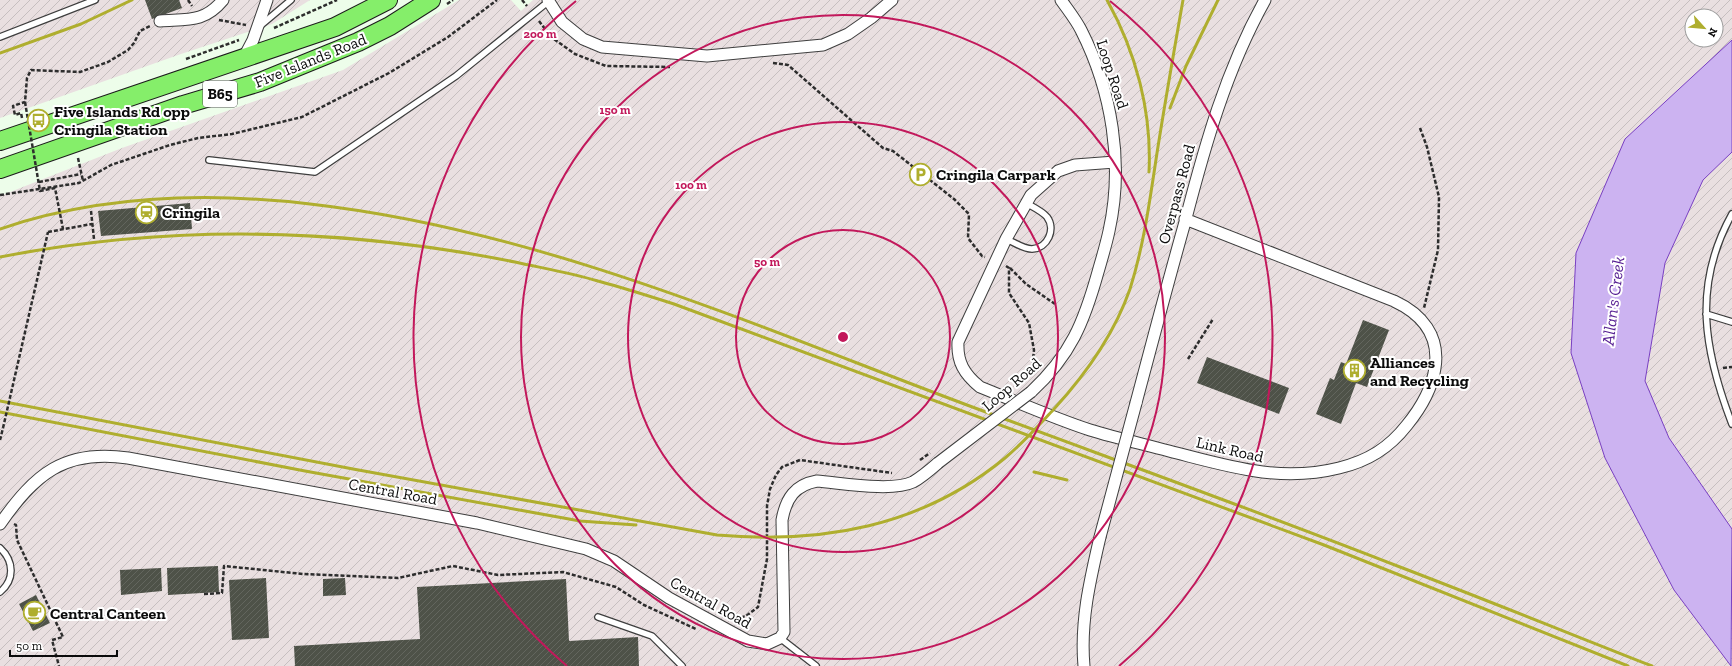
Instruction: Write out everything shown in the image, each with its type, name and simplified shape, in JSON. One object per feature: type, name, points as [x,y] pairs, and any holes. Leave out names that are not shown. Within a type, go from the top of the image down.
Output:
[{"type":"main road","name":"Five Islands Road","points":[[0,142],[335,27],[388,0]]},
{"type":"main road","name":"Five Islands Road","points":[[0,169],[183,105],[260,82],[358,42],[390,26],[431,0]]},
{"type":"street","points":[[160,21],[191,19],[203,16],[211,12],[223,0]]},
{"type":"street","points":[[242,60],[253,40],[267,0]]},
{"type":"street","points":[[549,0],[562,22],[583,39],[602,47],[708,56],[823,45],[848,34],[871,18],[892,0]]},
{"type":"street","name":"Loop Road","points":[[780,638],[784,632],[785,624],[782,520],[787,503],[792,494],[799,487],[817,481],[876,486],[902,485],[917,479],[1032,392],[1053,370],[1069,348],[1080,328],[1089,306],[1109,230],[1114,199],[1115,162],[1112,129],[1105,92],[1094,58],[1080,29],[1061,0]]},
{"type":"street","name":"Overpass Road","points":[[1084,666],[1084,614],[1091,576],[1197,170],[1214,115],[1236,58],[1265,0]]},
{"type":"street","name":"Link Road","points":[[1115,162],[1075,165],[1058,170],[1031,195],[1006,239],[958,342],[961,366],[972,381],[980,386],[1089,430],[1240,470],[1270,474],[1295,475],[1321,472],[1349,465],[1368,458],[1386,447],[1400,434],[1423,401],[1431,384],[1435,368],[1436,351],[1431,336],[1421,320],[1411,310],[1394,301],[1185,219]]},
{"type":"street","name":"Central Road","points":[[3,520],[23,493],[34,482],[57,466],[73,459],[109,455],[477,523],[586,549],[614,561],[668,598],[748,641],[767,644],[780,638]]},
{"type":"lane","points":[[0,37],[94,0]]},
{"type":"lane","points":[[258,27],[291,0]]},
{"type":"lane","points":[[209,160],[315,172],[456,76],[549,0]]},
{"type":"lane","points":[[1006,239],[1026,248],[1032,249],[1048,240],[1051,233],[1049,220],[1045,215],[1026,203]]},
{"type":"lane","points":[[1732,214],[1722,234],[1710,270],[1706,314],[1708,345],[1724,403],[1732,424]]},
{"type":"lane","points":[[1706,314],[1732,322]]},
{"type":"lane","points":[[0,548],[10,560],[12,569],[7,586],[0,592]]},
{"type":"lane","points":[[598,617],[652,636],[682,666]]},
{"type":"lane","points":[[780,638],[816,666]]},
{"type":"path","points":[[0,195],[33,191],[83,181],[111,165],[170,144],[198,138],[232,134],[290,121],[316,111],[389,73],[448,37],[497,0]]},
{"type":"path","points":[[522,0],[551,37],[575,54],[606,66],[674,67]]},
{"type":"path","points":[[203,16],[258,27]]},
{"type":"path","points":[[63,229],[55,188],[40,190],[25,102],[27,78],[31,70],[80,72],[108,62],[132,46],[140,31],[160,21]]},
{"type":"path","points":[[769,63],[788,65],[883,148],[893,151],[954,199],[969,214],[968,238],[982,256],[1009,268],[1026,284],[1055,304]]},
{"type":"path","points":[[22,113],[15,115],[13,106],[25,102]]},
{"type":"path","points":[[1420,128],[1427,147],[1439,197],[1438,250],[1421,320]]},
{"type":"path","points":[[78,158],[83,181]]},
{"type":"path","points":[[39,182],[81,174]]},
{"type":"path","points":[[91,211],[94,238]]},
{"type":"path","points":[[0,440],[48,232],[92,224]]},
{"type":"path","points":[[1009,268],[1009,293],[1029,323],[1034,350],[1032,369],[1022,383]]},
{"type":"path","points":[[1188,359],[1213,319]]},
{"type":"path","points":[[3,520],[16,525],[17,540],[63,637],[52,640],[59,666]]},
{"type":"shaded area","points":[[0,0],[310,0],[272,24],[181,54],[0,118]]},
{"type":"shaded area","points":[[459,0],[511,0],[521,11],[533,0],[1732,0],[1732,666],[0,666],[0,196],[122,148],[343,70]]},
{"type":"water","name":"Allan's Creek","points":[[1732,40],[1732,152],[1703,180],[1665,263],[1645,381],[1669,438],[1732,529],[1731,666],[1674,590],[1605,458],[1571,353],[1576,253],[1625,139]]},
{"type":"building","points":[[145,0],[179,0],[182,8],[152,19]]},
{"type":"building","points":[[190,203],[192,229],[101,236],[98,211]]},
{"type":"building","name":"Alliances and Recycling","points":[[1363,320],[1389,330],[1367,387],[1356,383],[1341,424],[1316,414],[1330,378],[1334,380],[1341,362],[1346,364]]},
{"type":"building","points":[[1207,357],[1289,388],[1279,414],[1197,383]]},
{"type":"building","points":[[218,566],[219,592],[168,595],[167,568]]},
{"type":"building","points":[[161,568],[162,591],[121,595],[120,570]]},
{"type":"building","points":[[266,578],[269,638],[232,640],[229,580]]},
{"type":"building","points":[[345,578],[346,595],[323,596],[323,579]]},
{"type":"building","points":[[566,579],[569,641],[638,637],[639,666],[295,666],[294,646],[420,639],[417,587]]},
{"type":"building","name":"Central Canteen","points":[[36,595],[50,623],[33,631],[19,604]]},
{"type":"railway","points":[[0,53],[81,24],[132,0]]},
{"type":"railway","points":[[1107,0],[1126,40],[1140,83],[1148,127],[1149,172]]},
{"type":"railway","points":[[0,401],[353,469],[717,535],[756,537],[832,533],[869,526],[905,515],[939,500],[973,481],[1012,452],[1066,396],[1088,368],[1116,322],[1130,289],[1143,239],[1183,0]]},
{"type":"railway","points":[[1170,108],[1186,66],[1218,0]]},
{"type":"railway","points":[[0,229],[76,209],[115,203],[154,199],[232,198],[310,204],[395,217],[480,235],[563,258],[644,284],[726,313],[967,405],[1346,546],[1652,666]]},
{"type":"railway","points":[[0,257],[64,246],[128,239],[193,235],[258,234],[322,237],[387,242],[451,251],[515,262],[617,286],[674,304],[1324,545],[1628,666]]},
{"type":"railway","points":[[0,412],[305,471],[580,521],[636,525]]},
{"type":"railway","points":[[1034,472],[1067,480]]},
{"type":"place","name":"Five Islands Rd opp Cringila Station","points":[[39,120]]},
{"type":"place","name":"Cringila Carpark","points":[[921,174]]},
{"type":"place","name":"Cringila","points":[[146,212]]},
{"type":"place","name":"Alliances and Recycling","points":[[1355,371]]},
{"type":"place","name":"Central Canteen","points":[[34,613]]}]
